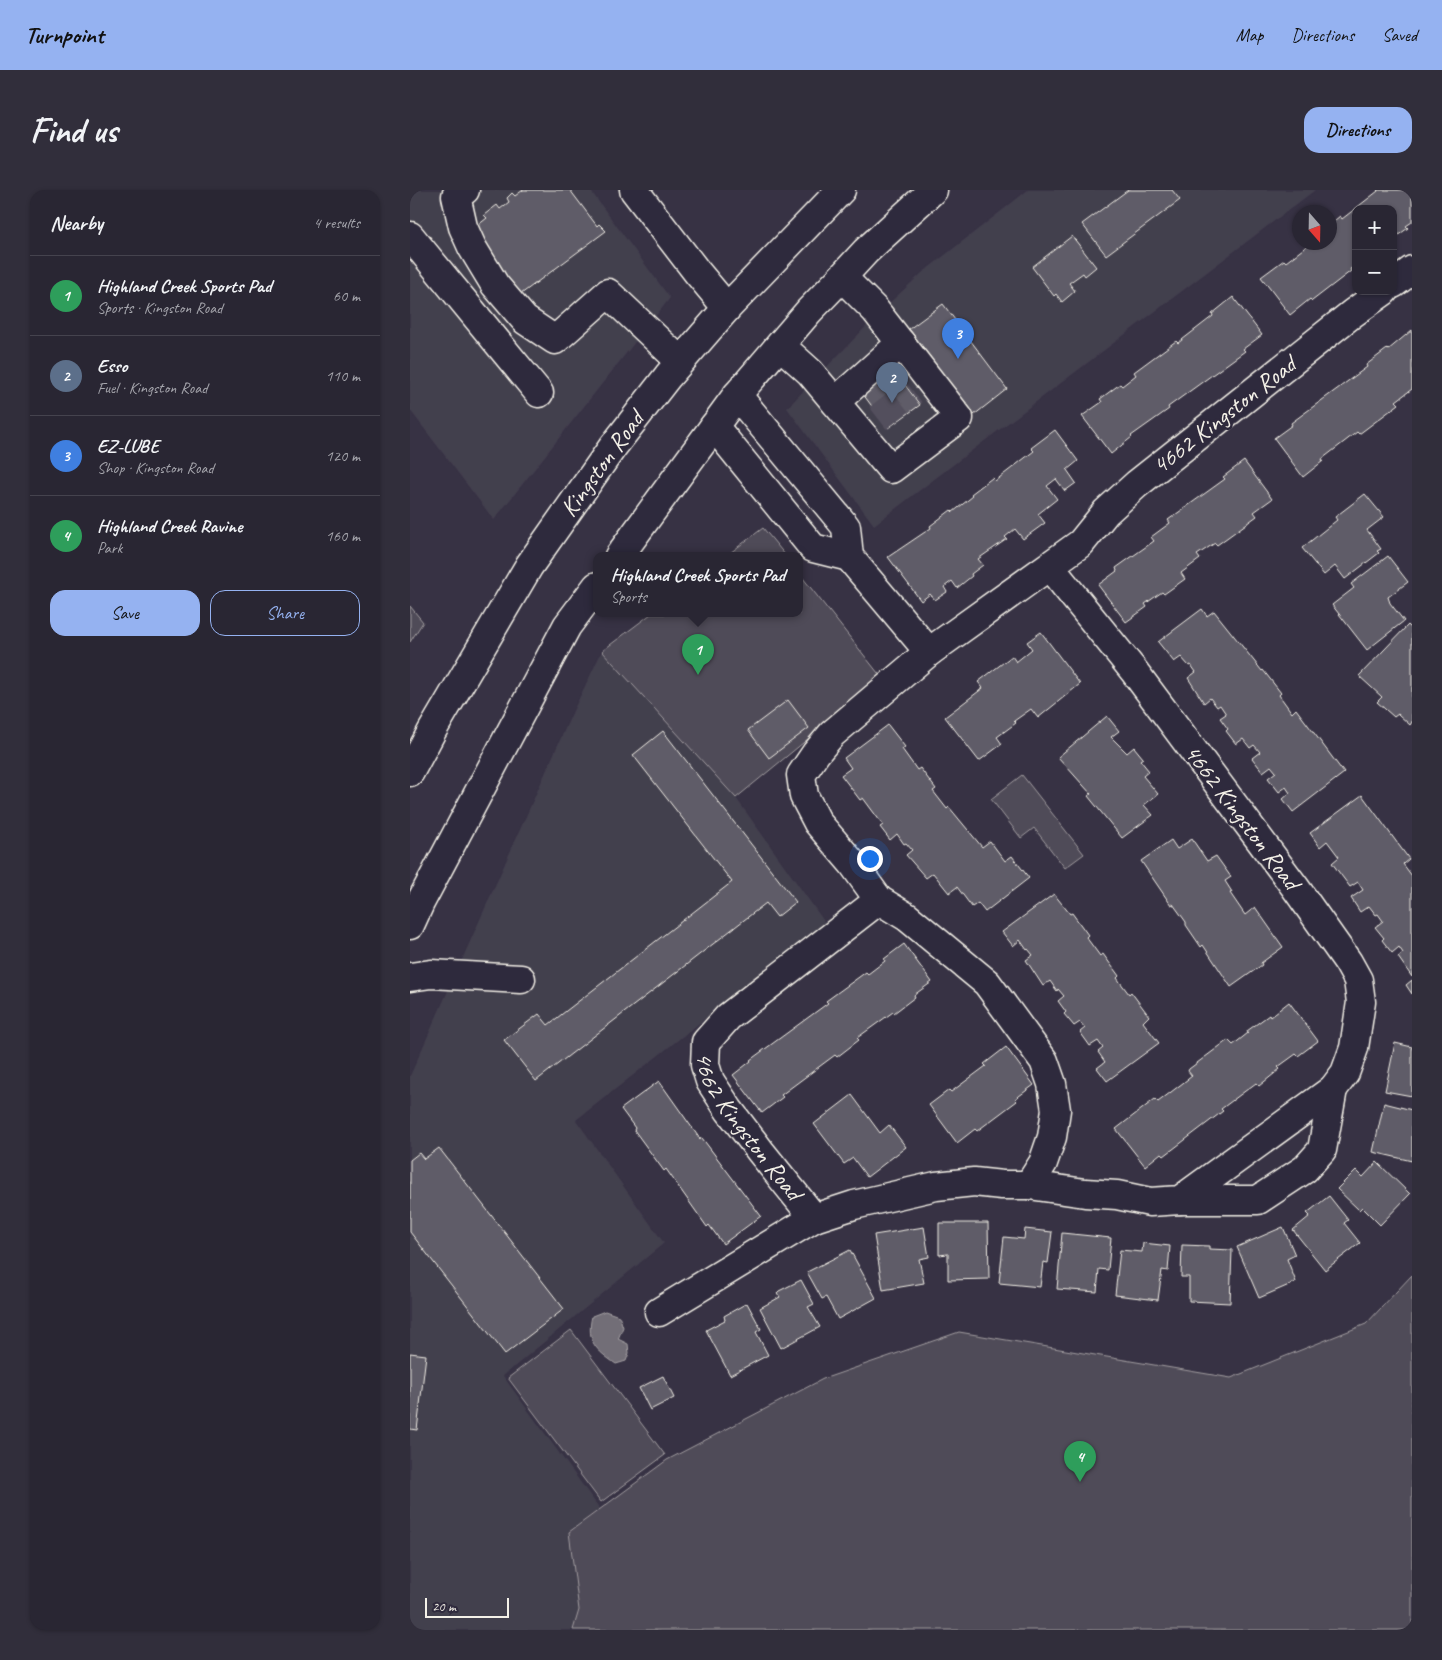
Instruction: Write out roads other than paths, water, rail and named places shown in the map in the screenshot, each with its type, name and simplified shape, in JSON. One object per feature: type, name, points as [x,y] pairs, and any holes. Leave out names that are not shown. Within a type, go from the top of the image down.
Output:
[{"type":"main road","points":[[634,190],[727,308]]},
{"type":"main road","name":"Kingston Road","points":[[410,772],[529,566],[612,448],[680,361],[727,308],[841,190]]},
{"type":"main road","points":[[622,552],[737,395],[866,251],[933,190]]},
{"type":"main road","points":[[458,192],[463,227],[472,247],[495,285],[525,320],[555,340],[608,293],[680,361]]},
{"type":"main road","points":[[410,236],[539,393]]},
{"type":"main road","points":[[1397,281],[1412,270]]},
{"type":"main road","points":[[780,345],[810,372],[835,402],[869,425],[891,469],[959,418],[921,385],[901,343],[875,310],[842,277]]},
{"type":"main road","name":"4662 Kingston Road","points":[[1029,1185],[1043,1163],[1052,1137],[1056,1110],[1052,1084],[1044,1060],[987,983],[907,917],[879,900],[853,864],[818,823],[804,796],[801,776],[816,753],[832,734],[929,652],[1081,543],[1106,512],[1137,484],[1378,295]]},
{"type":"main road","points":[[835,402],[901,343]]},
{"type":"main road","points":[[737,395],[846,526],[849,557],[929,652]]},
{"type":"main road","points":[[714,426],[813,548],[849,557]]},
{"type":"main road","name":"4662 Kingston Road","points":[[1050,567],[1134,671],[1295,887],[1348,962],[1358,980],[1361,1002],[1354,1048],[1345,1074],[1333,1089],[1180,1200]]},
{"type":"main road","points":[[410,925],[567,626],[593,591]]},
{"type":"main road","name":"4662 Kingston Road","points":[[814,1218],[729,1110],[710,1081],[705,1065],[706,1042],[728,1017],[879,900]]},
{"type":"main road","points":[[410,977],[431,974],[521,979]]},
{"type":"main road","name":"4662 Kingston Road","points":[[659,1312],[814,1218],[854,1205],[936,1186],[974,1182],[1029,1185],[1085,1193],[1117,1195],[1150,1202],[1258,1200],[1305,1169],[1322,1150],[1333,1089]]},
{"type":"tunnel","points":[[878,418],[913,391]]},
{"type":"place","name":"EZ-LUBE","points":[[958,359]]},
{"type":"place","name":"Esso","points":[[892,403]]},
{"type":"place","name":"Highland Creek Sports Pad","points":[[698,675]]},
{"type":"place","name":"Highland Creek Ravine","points":[[1080,1482]]}]
